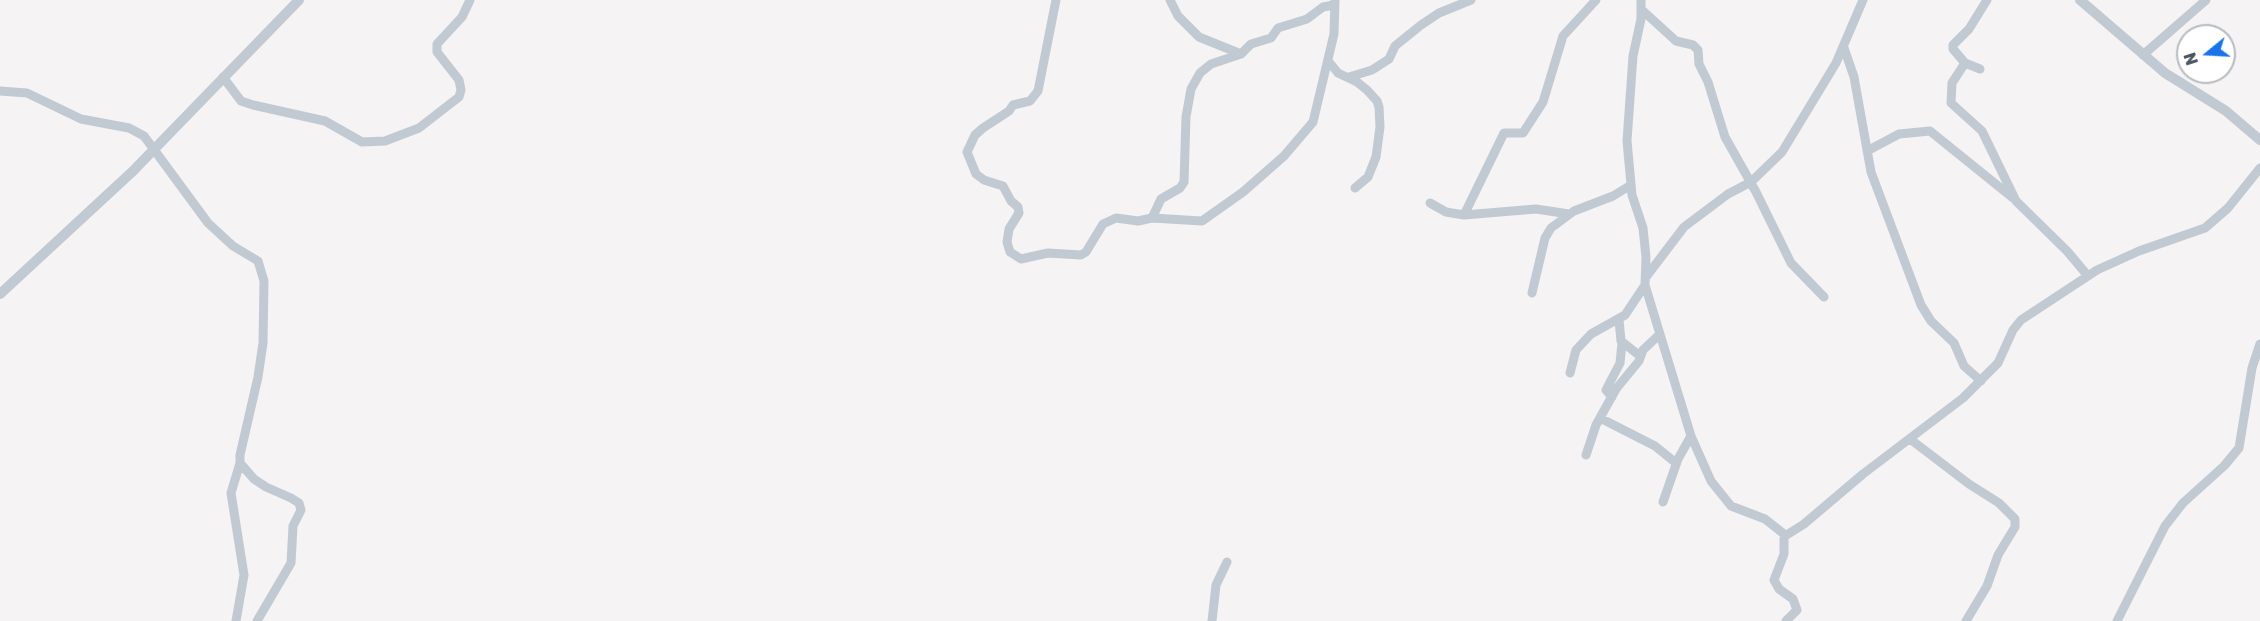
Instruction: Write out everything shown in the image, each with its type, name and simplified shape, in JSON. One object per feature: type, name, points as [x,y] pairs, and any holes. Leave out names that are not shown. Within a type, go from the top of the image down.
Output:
[{"type":"street","points":[[0,294],[133,171],[299,0]]},
{"type":"street","points":[[223,77],[233,93],[247,103],[325,121],[362,142],[372,144],[385,141],[419,128],[459,97],[459,80],[438,52],[436,45],[462,16],[470,0]]},
{"type":"street","points":[[1056,0],[1044,73],[1038,92],[1030,101],[1012,105],[1009,111],[983,128],[975,135],[968,152],[976,174],[984,180],[1003,186],[1011,201],[1018,207],[1019,213],[1007,234],[1010,252],[1021,259],[1048,253],[1076,256],[1086,252],[1103,224],[1116,218],[1138,221],[1152,218],[1203,221],[1266,173],[1313,122],[1334,34],[1334,2],[1307,19],[1278,28],[1271,38],[1251,45],[1241,54],[1211,64],[1200,73],[1191,89],[1186,117],[1184,182],[1180,188],[1161,199],[1152,218]]},
{"type":"street","points":[[1170,0],[1178,16],[1199,37],[1241,54]]},
{"type":"street","points":[[1349,77],[1372,70],[1389,58],[1395,46],[1421,25],[1440,13],[1471,0]]},
{"type":"street","points":[[1464,215],[1504,134],[1523,133],[1543,102],[1563,36],[1596,0]]},
{"type":"street","points":[[1570,373],[1576,350],[1591,334],[1619,320],[1633,306],[1646,281],[1684,227],[1728,194],[1751,182],[1782,152],[1820,94],[1844,48],[1863,0]]},
{"type":"street","points":[[1980,69],[1965,63],[1955,55],[1953,45],[1970,29],[1987,0]]},
{"type":"street","points":[[2080,0],[2165,73],[2226,111],[2260,140]]},
{"type":"street","points":[[2143,55],[2206,0]]},
{"type":"street","points":[[1641,5],[1676,41],[1694,45],[1698,50],[1699,64],[1708,82],[1720,125],[1791,263],[1824,297]]},
{"type":"street","points":[[1641,5],[1633,56],[1627,141],[1631,185],[1643,228],[1646,281],[1691,436],[1711,481],[1723,499],[1731,506],[1775,524],[1785,536],[1784,554],[1774,580],[1779,589],[1793,599],[1797,610],[1786,621]]},
{"type":"street","points":[[1844,48],[1856,85],[1871,172],[1921,305],[1931,321],[1954,343],[1964,366],[1981,381]]},
{"type":"street","points":[[1329,62],[1338,74],[1349,77],[1377,101],[1380,127],[1370,174],[1355,189]]},
{"type":"street","points":[[1965,63],[1952,83],[1951,102],[1982,131],[2013,198]]},
{"type":"street","points":[[0,91],[27,93],[81,119],[129,128],[144,136],[155,147],[201,214],[233,246],[258,261],[262,270],[264,318],[261,363],[247,419],[240,463],[231,493],[244,575],[236,621]]},
{"type":"street","points":[[1867,151],[1899,134],[1930,131],[2013,198],[2088,276]]},
{"type":"street","points":[[1785,536],[1804,524],[1863,474],[1963,398],[2004,354],[2016,325],[2088,276],[2139,251],[2194,234],[2205,228],[2228,208],[2260,168]]},
{"type":"street","points":[[1532,293],[1547,232],[1569,214],[1613,196],[1631,185]]},
{"type":"street","points":[[1430,203],[1446,212],[1464,215],[1536,209],[1569,214]]},
{"type":"street","points":[[1612,397],[1606,390],[1620,363],[1622,343],[1619,320]]},
{"type":"street","points":[[1586,455],[1600,418],[1612,397],[1639,362],[1648,344],[1660,334]]},
{"type":"street","points":[[1622,343],[1640,356]]},
{"type":"street","points":[[2117,621],[2165,526],[2183,503],[2224,466],[2239,448],[2252,368],[2260,344]]},
{"type":"street","points":[[1600,418],[1655,446],[1676,464]]},
{"type":"street","points":[[1663,502],[1676,464],[1691,436]]},
{"type":"street","points":[[1910,439],[1969,484],[1999,503],[2015,519],[2015,527],[1998,555],[1987,586],[1966,621]]},
{"type":"street","points":[[240,463],[254,479],[299,503],[301,510],[293,526],[291,563],[257,621]]},
{"type":"street","points":[[1212,621],[1215,585],[1227,562]]}]
